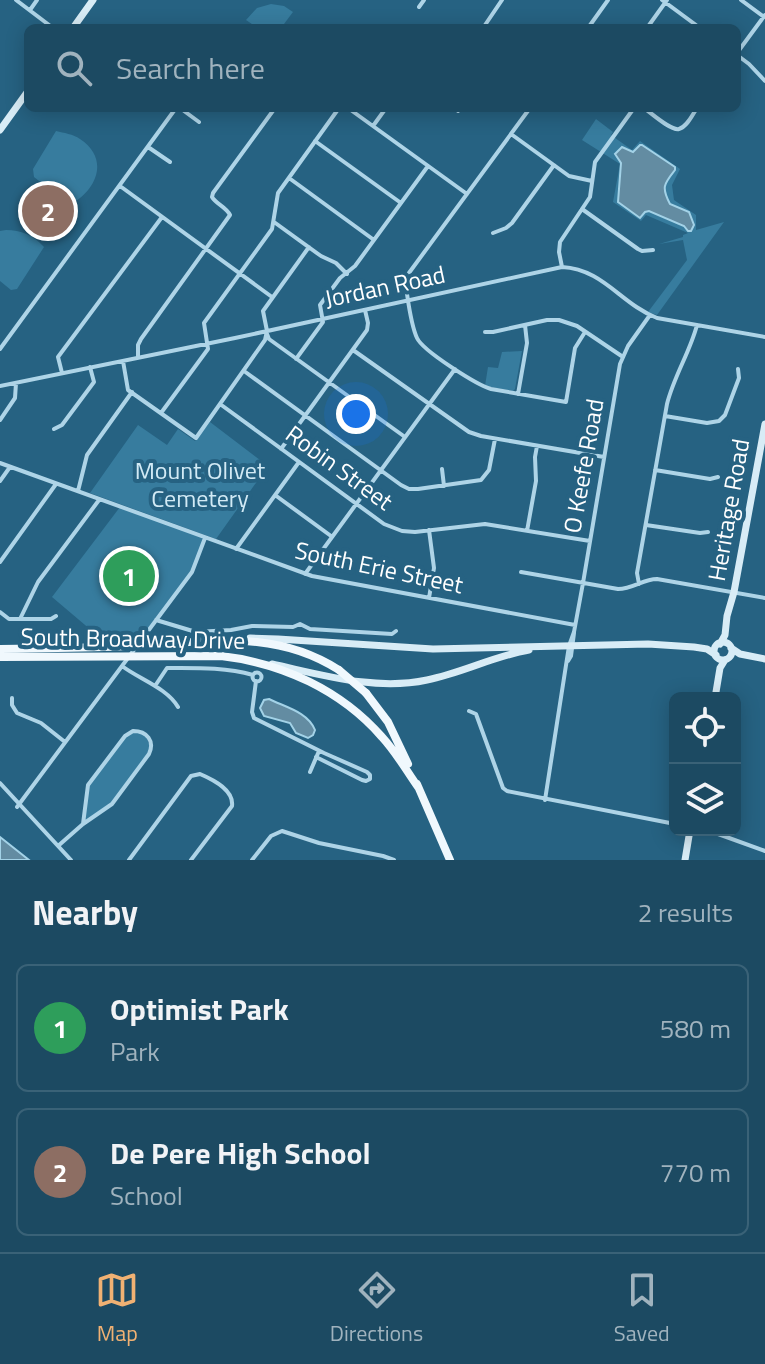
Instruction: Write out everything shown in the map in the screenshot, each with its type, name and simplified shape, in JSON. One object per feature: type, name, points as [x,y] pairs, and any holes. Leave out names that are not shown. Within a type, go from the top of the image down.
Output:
[{"type":"main road","points":[[76,24],[93,0]]},
{"type":"main road","points":[[0,130],[24,97]]},
{"type":"main road","name":"Heritage Road","points":[[731,648],[732,603],[765,424]]},
{"type":"main road","name":"Heritage Road","points":[[719,644],[725,635],[732,603]]},
{"type":"main road","name":"South Broadway Drive","points":[[236,640],[278,639],[433,649],[648,644],[707,649],[716,655]]},
{"type":"main road","points":[[0,649],[236,640],[263,641],[317,657],[339,670],[366,693],[392,730],[450,860]]},
{"type":"main road","points":[[717,687],[715,650],[719,644],[726,643],[740,654],[763,658]]},
{"type":"main road","name":"South Broadway Drive","points":[[694,647],[719,644]]},
{"type":"main road","name":"South Broadway Drive","points":[[0,657],[221,656],[346,679],[395,684],[428,680],[512,653],[546,647]]},
{"type":"main road","points":[[716,692],[720,668],[731,654],[731,648]]},
{"type":"main road","points":[[716,655],[720,659],[763,658]]},
{"type":"main road","points":[[255,661],[302,677],[352,707],[382,736],[418,787]]},
{"type":"main road","points":[[685,860],[689,836]]},
{"type":"street","points":[[16,0],[48,24]]},
{"type":"street","points":[[30,10],[37,0]]},
{"type":"street","points":[[419,7],[424,0]]},
{"type":"street","points":[[486,24],[502,0]]},
{"type":"street","points":[[591,24],[608,0]]},
{"type":"street","points":[[741,0],[764,16],[741,48]]},
{"type":"street","points":[[650,24],[665,1],[695,24]]},
{"type":"street","points":[[741,57],[765,81]]},
{"type":"street","points":[[0,349],[175,112]]},
{"type":"street","points":[[184,112],[199,122]]},
{"type":"street","points":[[138,358],[141,339],[230,215],[214,200],[213,193],[272,112]]},
{"type":"street","points":[[161,413],[208,349],[204,323],[272,229],[277,195],[336,112]]},
{"type":"street","points":[[354,112],[467,194]]},
{"type":"street","points":[[373,126],[383,112]]},
{"type":"street","points":[[527,112],[406,277],[419,341],[473,382],[485,387],[566,402],[575,348],[585,332]]},
{"type":"street","points":[[631,112],[597,159],[590,197],[560,242],[562,267],[576,267],[592,274],[650,315],[765,337]]},
{"type":"street","points":[[649,112],[677,130],[694,112]]},
{"type":"street","points":[[511,134],[572,178],[592,181]]},
{"type":"street","points":[[315,141],[401,203]]},
{"type":"street","points":[[148,147],[170,162]]},
{"type":"street","points":[[493,233],[512,223],[554,165]]},
{"type":"street","points":[[296,359],[323,322],[320,305],[340,278],[355,266],[428,166]]},
{"type":"street","points":[[289,178],[374,240]]},
{"type":"street","points":[[120,186],[272,297]]},
{"type":"street","points":[[582,209],[638,249],[653,250]]},
{"type":"street","points":[[62,373],[58,357],[162,217]]},
{"type":"street","points":[[274,222],[336,263],[347,274]]},
{"type":"street","points":[[309,247],[263,311],[269,339],[405,437]]},
{"type":"street","name":"Jordan Road","points":[[0,386],[562,267]]},
{"type":"street","points":[[281,449],[368,328],[365,310]]},
{"type":"street","name":"O Keefe Road","points":[[545,800],[623,357],[650,315]]},
{"type":"street","points":[[485,332],[559,320],[572,324],[623,357]]},
{"type":"street","points":[[518,394],[527,343],[525,325]]},
{"type":"street","points":[[639,584],[637,573],[665,416],[673,384],[697,325]]},
{"type":"street","points":[[123,361],[128,390],[196,438],[265,340],[267,331]]},
{"type":"street","points":[[353,350],[469,432],[604,457]]},
{"type":"street","points":[[54,429],[62,425],[94,382],[90,367]]},
{"type":"street","points":[[305,574],[455,369]]},
{"type":"street","points":[[665,416],[707,423],[719,421],[725,415],[739,378],[738,369]]},
{"type":"street","points":[[244,371],[409,489],[485,478],[495,439]]},
{"type":"street","points":[[0,420],[15,398],[15,383]]},
{"type":"street","points":[[78,492],[87,455],[132,392]]},
{"type":"street","name":"Robin Street","points":[[220,404],[384,524],[396,529],[409,532],[485,524],[590,541]]},
{"type":"street","points":[[527,531],[536,481],[537,446]]},
{"type":"street","points":[[236,549],[299,462]]},
{"type":"street","name":"South Erie Street","points":[[0,463],[305,574],[575,625]]},
{"type":"street","points":[[0,481],[10,467]]},
{"type":"street","points":[[442,469],[444,486]]},
{"type":"street","points":[[655,470],[710,479],[718,477]]},
{"type":"street","points":[[0,562],[56,484]]},
{"type":"street","points":[[275,495],[332,537]]},
{"type":"street","points":[[20,619],[38,582],[99,500]]},
{"type":"street","points":[[646,525],[708,532]]},
{"type":"street","points":[[429,530],[434,568],[429,598]]},
{"type":"street","points":[[18,806],[192,572],[205,538]]},
{"type":"street","points":[[521,572],[623,589],[657,579],[765,598]]},
{"type":"street","points":[[0,612],[9,619],[51,619],[56,616]]},
{"type":"street","points":[[156,620],[196,632],[252,626],[293,627],[300,624],[310,629],[392,634],[396,631]]},
{"type":"street","points":[[122,666],[155,686],[175,701],[178,707]]},
{"type":"street","points":[[155,686],[167,668],[204,668],[253,675],[256,681],[254,718],[367,772],[371,777],[364,781],[316,757]]},
{"type":"street","points":[[12,698],[13,708],[20,715],[41,723],[65,742]]},
{"type":"street","points":[[469,711],[476,714],[503,788],[545,800],[669,823]]},
{"type":"street","points":[[58,846],[112,804],[149,754],[152,745],[145,734],[133,731],[125,736],[88,785],[83,824]]},
{"type":"street","points":[[310,772],[319,751]]},
{"type":"street","points":[[129,860],[191,776],[200,774],[218,783],[232,796],[232,804],[191,860]]},
{"type":"street","points":[[0,783],[71,860]]},
{"type":"street","points":[[252,860],[271,836],[285,831],[308,840],[394,860]]},
{"type":"street","points":[[724,836],[765,851]]},
{"type":"green space","points":[[271,4],[284,6],[293,12],[284,24],[252,24],[246,20],[257,8]]},
{"type":"green space","points":[[596,119],[632,150],[640,141],[680,169],[672,185],[674,200],[696,215],[696,230],[724,222],[657,315],[648,312],[687,260],[683,240],[659,244],[688,233],[646,215],[641,221],[613,202],[620,164],[582,140]]},
{"type":"green space","points":[[56,131],[80,139],[95,156],[97,165],[93,183],[70,205],[34,177],[33,169]]},
{"type":"green space","points":[[0,231],[26,234],[44,247],[17,289],[11,290],[0,281]]},
{"type":"green space","points":[[522,351],[513,391],[485,386],[488,367],[498,368],[502,352]]},
{"type":"green space","name":"Mount Olivet Cemetery","points":[[210,422],[268,466],[216,539],[90,493],[138,425],[167,445],[178,429],[195,441]]},
{"type":"green space","points":[[120,507],[205,538],[192,572],[137,646],[111,647],[52,597]]},
{"type":"green space","points":[[133,731],[145,734],[151,749],[112,804],[83,824],[88,785],[125,736]]},
{"type":"shaded area","points":[[640,145],[675,167],[666,182],[665,193],[670,204],[689,212],[694,225],[691,231],[649,211],[640,218],[618,202],[621,163],[615,154],[622,147],[633,152]]},
{"type":"shaded area","points":[[269,699],[307,719],[315,730],[313,735],[308,738],[296,733],[290,723],[264,716],[260,708],[264,700]]},
{"type":"shaded area","points":[[0,837],[29,860],[0,860]]},
{"type":"place","name":"De Pere High School","points":[[48,211]]},
{"type":"place","name":"Optimist Park","points":[[129,576]]}]
